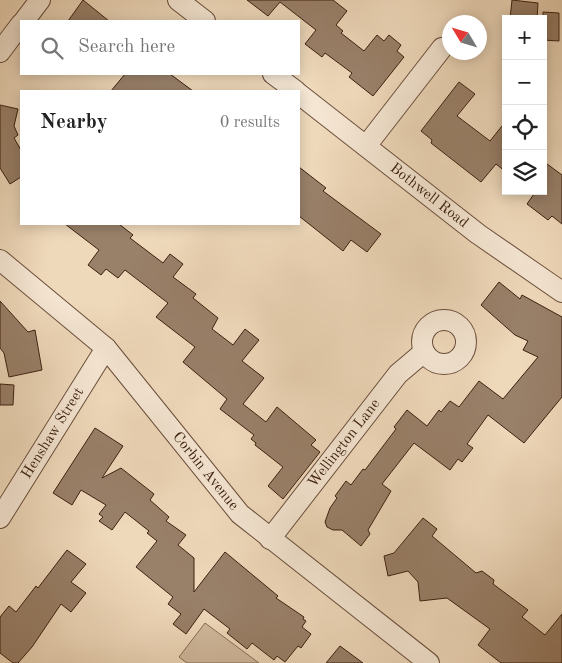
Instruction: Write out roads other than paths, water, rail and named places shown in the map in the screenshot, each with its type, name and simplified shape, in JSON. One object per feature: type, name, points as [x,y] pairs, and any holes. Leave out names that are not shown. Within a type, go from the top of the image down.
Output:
[{"type":"street","points":[[24,20],[40,0]]},
{"type":"street","points":[[178,0],[205,20]]},
{"type":"street","points":[[0,52],[20,26]]},
{"type":"street","points":[[366,146],[442,48]]},
{"type":"street","points":[[274,75],[295,90]]},
{"type":"street","name":"Bothwell Road","points":[[300,95],[514,260],[562,292]]},
{"type":"street","name":"Corbin Avenue","points":[[0,260],[106,348],[229,502],[270,539],[429,663]]},
{"type":"street","name":"Henshaw Street","points":[[0,518],[106,348]]},
{"type":"street","name":"Wellington Lane","points":[[270,539],[398,374],[424,352]]}]
